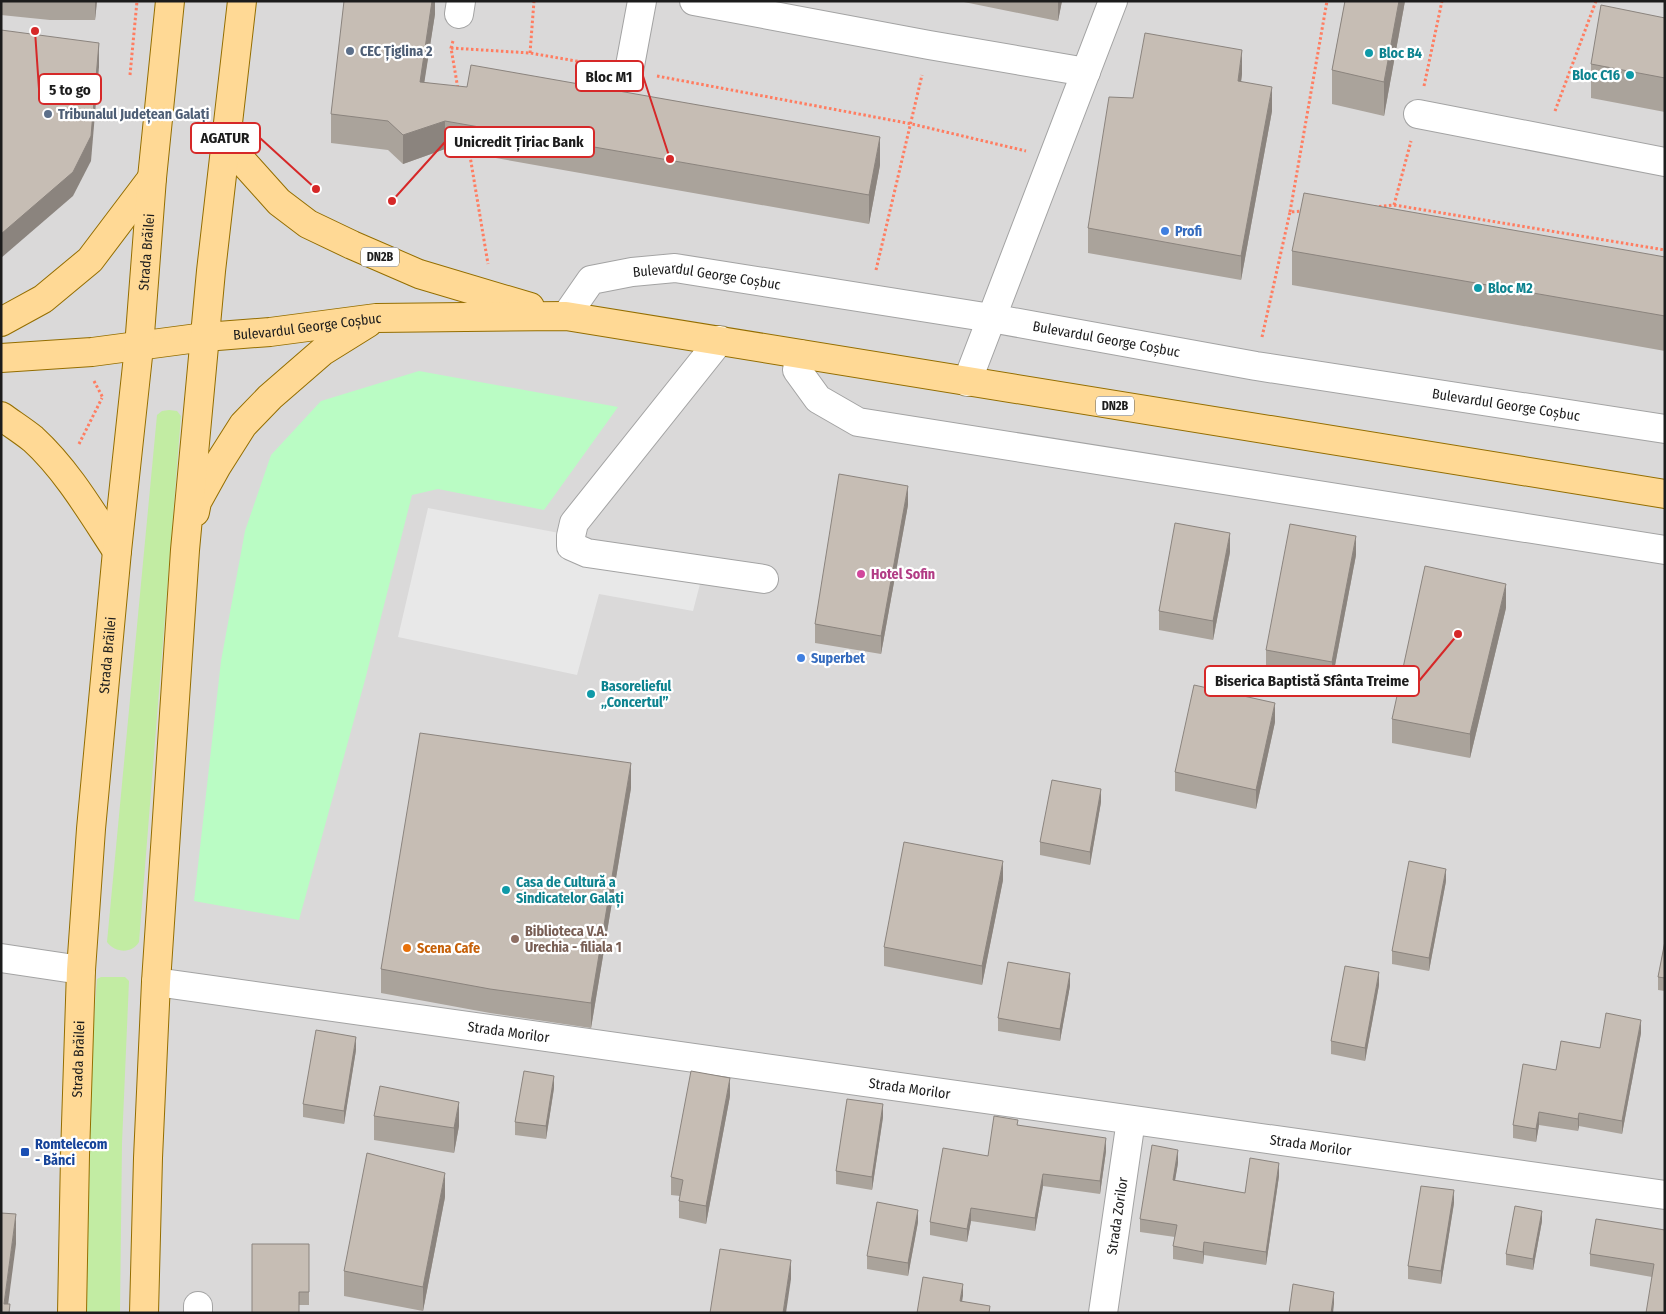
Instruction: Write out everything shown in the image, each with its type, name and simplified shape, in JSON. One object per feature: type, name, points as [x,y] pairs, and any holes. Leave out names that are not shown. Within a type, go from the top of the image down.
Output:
[{"type":"main road","name":"Strada Brăilei","points":[[72,1313],[81,970],[91,829],[117,551],[139,347],[152,178],[170,1]]},
{"type":"main road","points":[[144,1313],[148,1158],[156,982],[185,550],[205,337],[242,1]]},
{"type":"main road","name":"DN2B","points":[[226,144],[279,202],[308,224],[419,274],[494,297],[566,316]]},
{"type":"main road","points":[[1,322],[42,299],[90,260],[152,178]]},
{"type":"main road","name":"Bulevardul George Coșbuc","points":[[1,358],[139,347],[205,337],[270,332],[376,318],[566,316],[1665,494]]},
{"type":"main road","points":[[185,550],[197,502],[243,425],[270,397],[323,351],[376,318]]},
{"type":"main road","points":[[1,416],[33,439],[56,465],[78,492],[117,551]]},
{"type":"street","points":[[629,71],[642,1]]},
{"type":"street","points":[[694,1],[1086,72]]},
{"type":"street","points":[[967,382],[1113,1]]},
{"type":"street","points":[[1418,114],[1665,162]]},
{"type":"street","name":"Bulevardul George Coșbuc","points":[[566,316],[591,280],[632,272],[675,268],[991,318],[1256,366],[1665,429]]},
{"type":"street","points":[[720,340],[574,522],[571,546],[587,553],[764,579]]},
{"type":"street","points":[[800,354],[797,370],[818,399],[858,422],[1665,550]]},
{"type":"street","points":[[1,958],[81,970]]},
{"type":"street","name":"Strada Morilor","points":[[156,982],[1665,1194]]},
{"type":"street","name":"Strada Zorilor","points":[[1103,1313],[1131,1120]]},
{"type":"path","points":[[130,77],[137,1]]},
{"type":"path","points":[[530,53],[534,1]]},
{"type":"path","points":[[1256,366],[1290,212],[1327,1]]},
{"type":"path","points":[[1394,205],[1418,114],[1442,1]]},
{"type":"path","points":[[1544,140],[1596,1]]},
{"type":"path","points":[[459,96],[451,48],[460,8]]},
{"type":"path","points":[[869,300],[912,124],[929,45]]},
{"type":"path","points":[[451,48],[530,53],[912,124],[1053,157]]},
{"type":"path","points":[[468,144],[494,297]]},
{"type":"path","points":[[1365,207],[1394,205],[1665,250]]},
{"type":"path","points":[[1290,212],[1308,211]]},
{"type":"path","points":[[76,448],[103,398]]},
{"type":"shaded area","points":[[1,1],[1665,1],[1665,1313],[1,1313]]},
{"type":"shaded area","points":[[428,508],[706,561],[693,611],[599,594],[577,675],[398,637]]},
{"type":"green space","points":[[419,371],[618,407],[544,510],[438,489],[412,495],[365,680],[299,920],[194,901],[221,661],[245,531],[271,455],[321,401]]},
{"type":"green space","points":[[162,411],[177,411],[181,416],[139,942],[132,949],[123,951],[110,946],[107,942],[157,415]]},
{"type":"green space","points":[[101,977],[125,977],[129,981],[122,1143],[120,1313],[86,1313],[90,1104],[97,979]]},
{"type":"building","points":[[344,1],[432,1],[420,82],[467,87],[471,65],[880,137],[869,195],[445,121],[403,135],[388,121],[331,114]]},
{"type":"building","name":"Bloc B4","points":[[1345,1],[1399,1],[1384,82],[1332,70]]},
{"type":"building","points":[[1601,5],[1665,18],[1665,78],[1591,64]]},
{"type":"building","name":"Tribunalul Județean Galați","points":[[1,30],[99,43],[91,136],[73,172],[1,234]]},
{"type":"building","points":[[1145,33],[1242,50],[1238,81],[1272,87],[1241,256],[1088,228],[1109,97],[1133,98]]},
{"type":"building","points":[[1304,193],[1665,257],[1665,316],[1292,251]]},
{"type":"building","name":"Hotel Sofin","points":[[839,474],[908,486],[881,636],[815,624]]},
{"type":"building","points":[[1175,523],[1230,533],[1213,621],[1159,611]]},
{"type":"building","points":[[1290,524],[1356,536],[1332,662],[1266,650]]},
{"type":"building","points":[[1425,566],[1506,584],[1470,734],[1392,719]]},
{"type":"building","points":[[1194,685],[1275,703],[1256,790],[1175,772]]},
{"type":"building","name":"Casa de Cultură a Sindicatelor Galați","points":[[420,733],[631,763],[591,1003],[490,989],[381,969]]},
{"type":"building","points":[[1052,780],[1101,789],[1090,852],[1040,842]]},
{"type":"building","points":[[904,842],[1003,861],[982,966],[884,947]]},
{"type":"building","points":[[1409,861],[1446,869],[1429,958],[1392,951]]},
{"type":"building","points":[[1665,941],[1665,978],[1658,977]]},
{"type":"building","points":[[1008,962],[1070,973],[1060,1029],[998,1018]]},
{"type":"building","points":[[1345,966],[1379,972],[1365,1048],[1331,1041]]},
{"type":"building","points":[[1606,1013],[1641,1020],[1622,1121],[1579,1113],[1578,1119],[1539,1112],[1536,1129],[1513,1125],[1523,1064],[1556,1070],[1561,1041],[1600,1048]]},
{"type":"building","points":[[316,1030],[356,1037],[344,1111],[303,1104]]},
{"type":"building","points":[[524,1071],[554,1076],[546,1126],[515,1122]]},
{"type":"building","points":[[691,1071],[730,1078],[706,1206],[679,1201],[683,1180],[671,1177]]},
{"type":"building","points":[[380,1086],[459,1102],[454,1128],[374,1116]]},
{"type":"building","points":[[847,1099],[883,1104],[872,1177],[836,1171]]},
{"type":"building","points":[[994,1116],[1018,1120],[1017,1125],[1106,1138],[1100,1181],[1043,1174],[1035,1218],[971,1208],[967,1229],[930,1222],[943,1148],[988,1156]]},
{"type":"building","points":[[1152,1145],[1178,1150],[1173,1180],[1245,1193],[1250,1158],[1279,1163],[1266,1252],[1204,1242],[1203,1252],[1173,1246],[1177,1225],[1140,1219]]},
{"type":"building","points":[[367,1153],[445,1173],[423,1287],[344,1271]]},
{"type":"building","points":[[1421,1186],[1454,1190],[1441,1271],[1408,1266]]},
{"type":"building","points":[[877,1202],[918,1210],[908,1263],[867,1256]]},
{"type":"building","points":[[1515,1206],[1542,1211],[1533,1259],[1506,1254]]},
{"type":"building","points":[[1,1213],[16,1214],[4,1304],[10,1304],[9,1313],[1,1313]]},
{"type":"building","points":[[1596,1219],[1665,1230],[1665,1313],[1646,1313],[1654,1264],[1590,1254]]},
{"type":"building","points":[[252,1244],[309,1244],[309,1292],[299,1292],[299,1313],[252,1313]]},
{"type":"building","points":[[720,1249],[791,1260],[783,1313],[710,1313]]},
{"type":"building","points":[[923,1277],[963,1284],[960,1301],[990,1306],[989,1313],[917,1313]]},
{"type":"building","points":[[1293,1284],[1334,1292],[1331,1313],[1289,1313]]},
{"type":"place","name":"5 to go","points":[[35,31]]},
{"type":"place","name":"CEC Țiglina 2","points":[[350,51]]},
{"type":"place","name":"Bloc B4","points":[[1369,53]]},
{"type":"place","name":"Bloc C16","points":[[1630,75]]},
{"type":"place","name":"Tribunalul Județean Galați","points":[[48,114]]},
{"type":"place","name":"Bloc M1","points":[[670,159]]},
{"type":"place","name":"AGATUR","points":[[316,189]]},
{"type":"place","name":"Unicredit Țiriac Bank","points":[[392,201]]},
{"type":"place","name":"Profi","points":[[1165,231]]},
{"type":"place","name":"Bloc M2","points":[[1478,288]]},
{"type":"place","name":"Hotel Sofin","points":[[861,574]]},
{"type":"place","name":"Biserica Baptistă Sfânta Treime","points":[[1458,634]]},
{"type":"place","name":"Superbet","points":[[801,658]]},
{"type":"place","name":"Basorelieful „Concertul”","points":[[591,694]]},
{"type":"place","name":"Casa de Cultură a Sindicatelor Galați","points":[[506,890]]},
{"type":"place","name":"Biblioteca V.A. Urechia - filiala 1","points":[[515,939]]},
{"type":"place","name":"Scena Cafe","points":[[407,948]]},
{"type":"place","name":"Romtelecom - Bănci","points":[[25,1152]]}]
